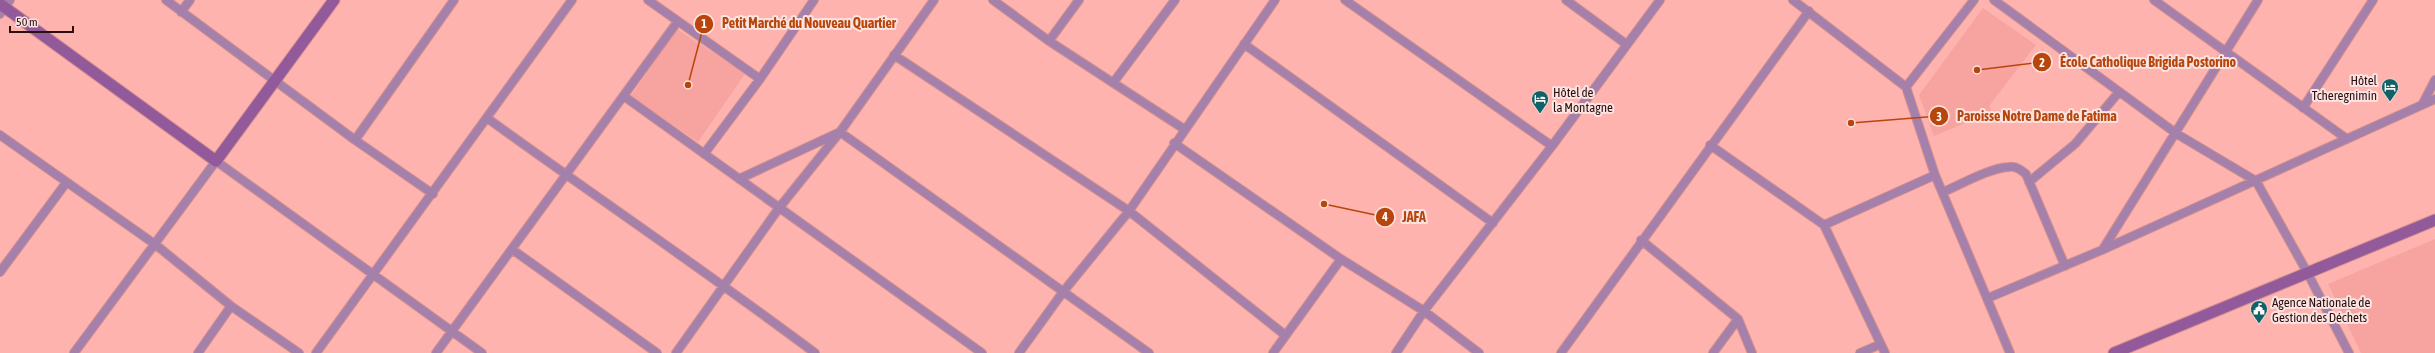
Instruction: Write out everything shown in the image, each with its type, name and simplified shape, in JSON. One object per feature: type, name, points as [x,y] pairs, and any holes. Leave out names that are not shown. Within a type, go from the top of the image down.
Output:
[{"type":"street","points":[[166,0],[355,140],[432,194]]},
{"type":"street","points":[[181,12],[190,0]]},
{"type":"street","points":[[74,353],[156,245],[216,161],[276,82],[334,0]]},
{"type":"street","points":[[355,140],[454,0]]},
{"type":"street","points":[[316,353],[572,0]]},
{"type":"street","points":[[648,0],[760,79]]},
{"type":"street","points":[[704,154],[760,79],[814,0]]},
{"type":"street","points":[[676,353],[779,208],[840,132],[934,0]]},
{"type":"street","points":[[993,0],[1049,41],[1184,129]]},
{"type":"street","points":[[1049,41],[1079,0]]},
{"type":"street","points":[[1113,83],[1175,0]]},
{"type":"street","points":[[1019,353],[1063,292],[1129,211],[1174,143],[1274,0]]},
{"type":"street","points":[[1345,0],[1552,146]]},
{"type":"street","points":[[1566,0],[1626,44]]},
{"type":"street","points":[[1396,353],[1424,311],[1552,146],[1660,0]]},
{"type":"street","points":[[1793,0],[1906,87],[1935,175],[2010,353]]},
{"type":"street","points":[[1906,87],[1974,0]]},
{"type":"street","points":[[1994,0],[2177,134],[2256,181],[2307,272],[2349,353]]},
{"type":"street","points":[[2154,0],[2226,54],[2346,139]]},
{"type":"street","points":[[2102,250],[2177,134],[2258,0]]},
{"type":"street","points":[[2303,108],[2373,0]]},
{"type":"street","points":[[4,6],[482,353]]},
{"type":"street","points":[[1561,353],[1809,11]]},
{"type":"street","points":[[436,353],[625,97],[678,21]]},
{"type":"street","points":[[1244,44],[1493,223]]},
{"type":"street","points":[[894,55],[1129,211],[1285,335]]},
{"type":"street","points":[[2422,105],[2435,80]]},
{"type":"street","points":[[2029,182],[2075,144],[2119,92]]},
{"type":"street","points":[[625,97],[982,353]]},
{"type":"street","points":[[1988,298],[2102,250],[2435,99]]},
{"type":"street","points":[[487,118],[724,285],[815,353]]},
{"type":"street","points":[[739,178],[840,132]]},
{"type":"street","points":[[840,132],[1149,353]]},
{"type":"street","points":[[0,135],[156,245],[231,306],[299,353]]},
{"type":"street","points":[[1174,143],[1341,259],[1424,311],[1479,353]]},
{"type":"street","points":[[1710,146],[1824,225],[1885,353]]},
{"type":"street","points":[[1943,192],[1999,169],[2010,166],[2018,168],[2026,174],[2065,266]]},
{"type":"street","points":[[1824,225],[1935,175]]},
{"type":"street","points":[[0,272],[66,183]]},
{"type":"street","points":[[2114,353],[2126,351],[2307,272],[2435,220]]},
{"type":"street","points":[[1642,240],[1738,319],[1752,353]]},
{"type":"street","points":[[513,250],[657,353]]},
{"type":"street","points":[[1273,353],[1341,259]]},
{"type":"street","points":[[198,353],[231,306]]},
{"type":"street","points":[[1714,353],[1738,319]]},
{"type":"street","points":[[1860,353],[1881,344]]},
{"type":"shaded area","points":[[1983,8],[2036,45],[1989,106],[1992,112],[1934,136],[1919,95]]},
{"type":"shaded area","points":[[677,29],[745,74],[698,142],[631,96]]},
{"type":"shaded area","points":[[2435,239],[2435,353],[2361,353],[2328,284]]},
{"type":"place","name":"École Catholique Brigida Postorino","points":[[1977,70]]},
{"type":"place","name":"Petit Marché du Nouveau Quartier","points":[[688,85]]},
{"type":"place","name":"Hôtel Tcheregnimin","points":[[2390,102]]},
{"type":"place","name":"Hôtel de la Montagne","points":[[1540,114]]},
{"type":"place","name":"Paroisse Notre Dame de Fatima","points":[[1851,123]]},
{"type":"place","name":"JAFA","points":[[1324,204]]},
{"type":"place","name":"Agence Nationale de Gestion des Déchets","points":[[2259,324]]}]
